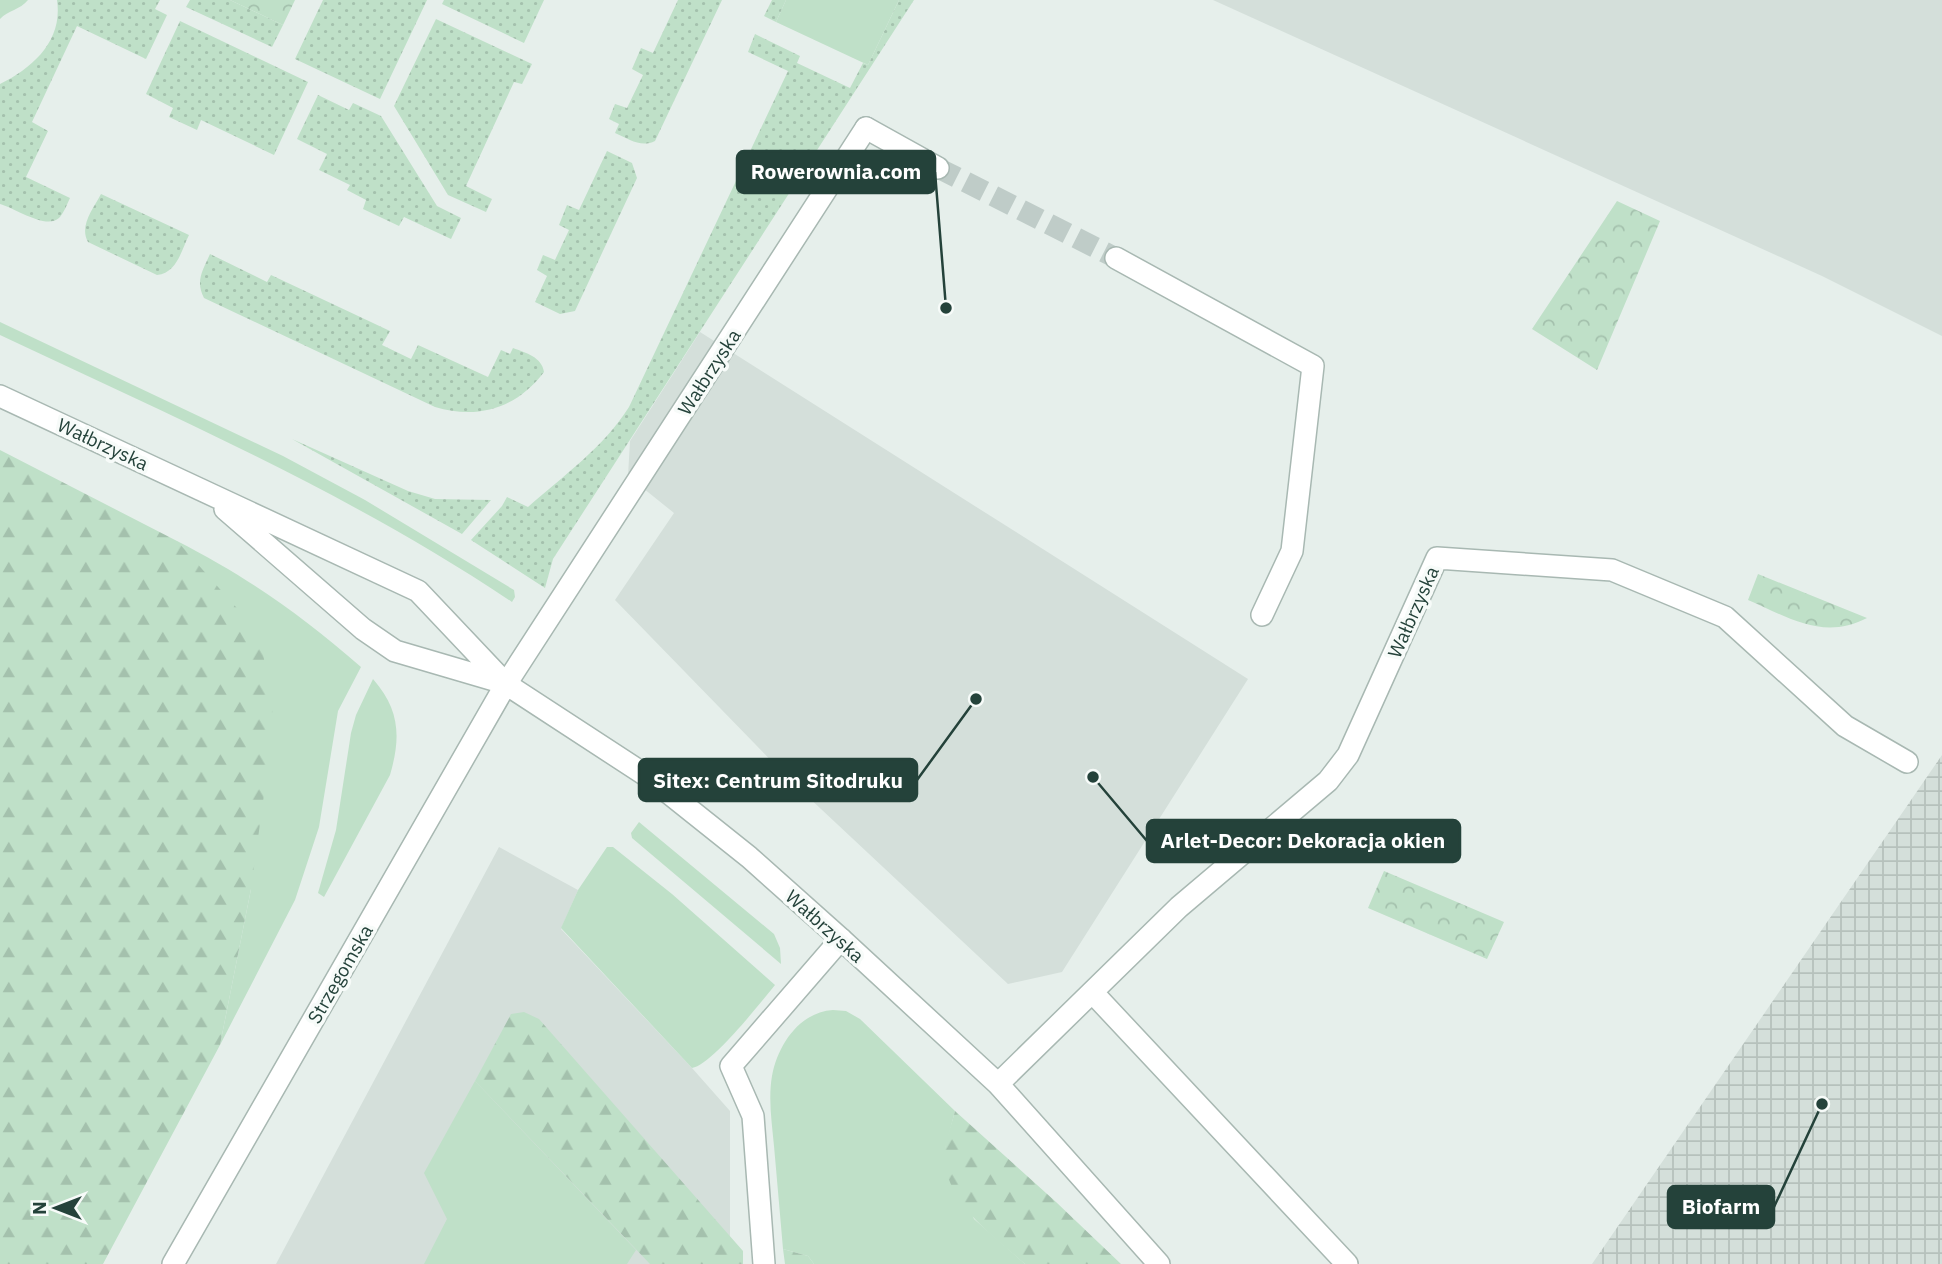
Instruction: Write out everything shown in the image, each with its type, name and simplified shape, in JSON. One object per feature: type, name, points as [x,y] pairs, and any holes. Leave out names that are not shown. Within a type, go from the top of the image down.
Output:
[{"type":"street","name":"Wałbrzyska","points":[[506,684],[866,128],[938,168]]},
{"type":"street","points":[[1116,258],[1314,366],[1292,551],[1262,615]]},
{"type":"street","name":"Wałbrzyska","points":[[0,396],[418,591],[506,684],[650,778],[749,857],[841,939],[998,1084],[1159,1264]]},
{"type":"street","name":"Wałbrzyska","points":[[206,493],[363,629],[395,651],[506,684]]},
{"type":"street","name":"Wałbrzyska","points":[[998,1084],[1179,907],[1328,781],[1348,755],[1437,558],[1612,570],[1724,617],[1844,726],[1907,762]]},
{"type":"street","name":"Strzegomska","points":[[173,1264],[506,684]]},
{"type":"street","points":[[764,1264],[753,1116],[730,1066],[841,939]]},
{"type":"street","points":[[1093,992],[1347,1264]]},
{"type":"shaded area","points":[[1213,0],[1942,0],[1942,336],[1822,276]]},
{"type":"shaded area","points":[[700,332],[1248,679],[1062,972],[1008,984],[790,780],[615,600],[674,513],[628,476],[630,441]]},
{"type":"shaded area","points":[[1942,755],[1942,1264],[1592,1264],[1812,944]]},
{"type":"shaded area","points":[[499,847],[578,890],[561,929],[730,1111],[730,1264],[276,1264]]},
{"type":"green space","points":[[0,0],[28,0],[0,19]]},
{"type":"green space","points":[[57,0],[160,0],[155,9],[167,15],[146,59],[77,26],[32,122],[48,131],[26,177],[70,198],[59,218],[46,221],[0,204],[0,84],[35,60],[51,40],[58,14]]},
{"type":"green space","points":[[190,0],[230,0],[283,25],[272,47],[186,7]]},
{"type":"green space","points":[[230,0],[295,0],[283,25]]},
{"type":"green space","points":[[323,0],[427,0],[380,99],[295,59]]},
{"type":"green space","points":[[444,0],[544,0],[524,43],[442,4]]},
{"type":"green space","points":[[678,0],[722,0],[655,141],[645,144],[635,142],[615,133],[619,124],[609,119],[615,104],[627,108],[643,75],[632,69],[641,48],[653,53]]},
{"type":"green space","points":[[772,0],[786,0],[776,22],[764,16]]},
{"type":"green space","points":[[786,0],[899,0],[868,65],[776,22]]},
{"type":"green space","points":[[899,0],[914,0],[553,559],[545,588],[471,540],[507,497],[528,507],[595,448],[629,407],[788,71],[748,52],[755,34],[800,56],[797,63],[850,88],[863,63],[868,65]]},
{"type":"green space","points":[[436,19],[532,64],[522,84],[514,82],[466,186],[492,199],[486,212],[448,195],[394,106]]},
{"type":"green space","points":[[180,21],[308,82],[274,155],[201,120],[197,130],[169,117],[173,108],[146,94]]},
{"type":"green space","points":[[318,95],[349,110],[353,103],[381,116],[437,206],[461,218],[451,239],[404,217],[399,226],[363,209],[366,200],[347,190],[350,185],[319,170],[327,154],[297,139]]},
{"type":"green space","points":[[607,151],[632,163],[637,178],[575,311],[560,314],[535,302],[547,276],[537,270],[543,255],[555,260],[569,230],[559,225],[567,205],[579,210]]},
{"type":"green space","points":[[101,194],[189,235],[174,266],[157,275],[88,242],[86,224]]},
{"type":"green space","points":[[1617,201],[1660,221],[1597,370],[1532,329]]},
{"type":"green space","points":[[210,254],[267,282],[271,275],[390,331],[382,345],[411,359],[418,345],[488,377],[501,350],[510,354],[513,348],[537,359],[544,372],[522,394],[496,408],[466,412],[435,407],[204,298],[200,281]]},
{"type":"green space","points":[[0,322],[283,456],[365,500],[514,590],[515,597],[512,602],[389,526],[261,459],[0,335]]},
{"type":"green space","points":[[292,439],[408,491],[435,499],[491,500],[462,534]]},
{"type":"green space","points":[[0,450],[177,541],[260,634],[274,722],[251,889],[220,1045],[103,1264],[0,1264]]},
{"type":"green space","points":[[177,541],[273,598],[361,667],[338,711],[319,827],[295,900],[220,1045],[251,889]]},
{"type":"green space","points":[[1758,574],[1867,618],[1851,625],[1835,627],[1821,627],[1792,619],[1748,600]]},
{"type":"green space","points":[[373,679],[389,702],[396,724],[394,761],[390,775],[324,897],[318,893],[336,830],[351,733],[356,715]]},
{"type":"green space","points":[[639,822],[774,934],[780,948],[781,964],[632,838],[631,833]]},
{"type":"green space","points":[[607,847],[613,847],[672,894],[775,985],[723,1045],[701,1064],[692,1068],[561,928],[578,890]]},
{"type":"green space","points":[[1384,871],[1504,922],[1487,959],[1368,908]]},
{"type":"green space","points":[[833,1010],[846,1011],[860,1019],[955,1111],[945,1149],[974,1219],[1025,1264],[814,1264],[808,1256],[783,1249],[771,1111],[772,1076],[779,1052],[792,1032],[810,1017]]},
{"type":"green space","points":[[524,1012],[539,1019],[743,1251],[743,1264],[650,1264],[475,1081],[511,1014]]},
{"type":"green space","points":[[475,1081],[636,1250],[627,1264],[424,1264],[447,1219],[424,1173]]},
{"type":"green space","points":[[955,1111],[1121,1264],[1025,1264],[984,1228],[959,1199],[945,1166],[945,1148]]},
{"type":"green space","points":[[783,1249],[808,1256],[814,1264],[785,1264]]},
{"type":"tunnel","points":[[938,168],[1116,258]]},
{"type":"place","name":"Rowerownia.com","points":[[946,308]]},
{"type":"place","name":"Sitex: Centrum Sitodruku","points":[[976,699]]},
{"type":"place","name":"Arlet-Decor: Dekoracja okien","points":[[1093,777]]},
{"type":"place","name":"Biofarm","points":[[1822,1104]]}]
